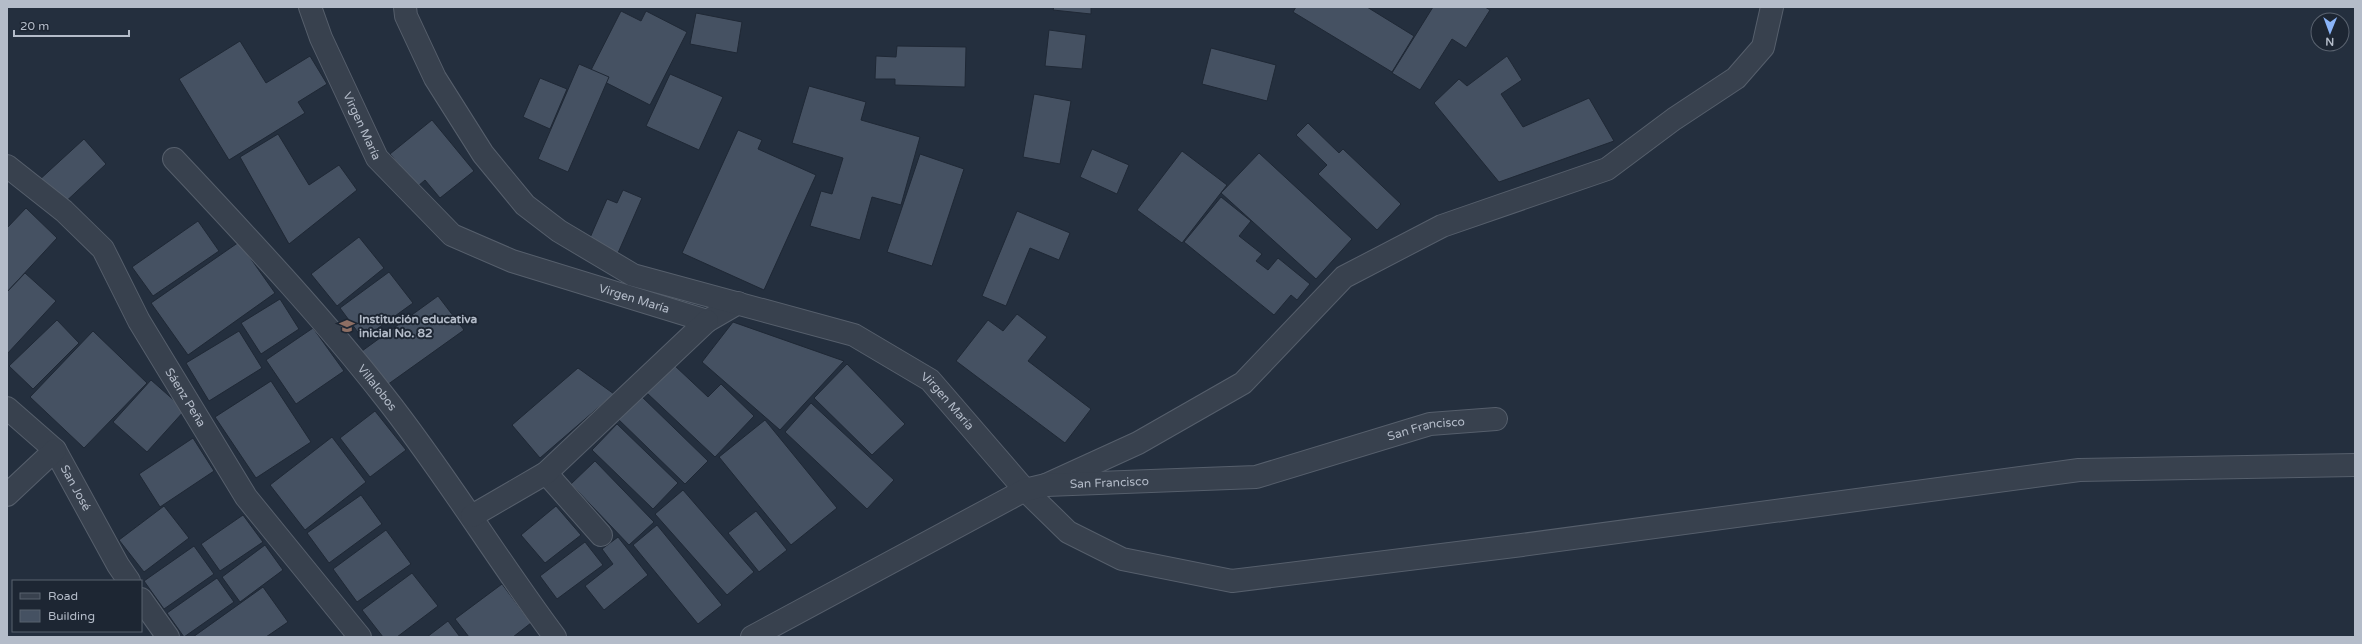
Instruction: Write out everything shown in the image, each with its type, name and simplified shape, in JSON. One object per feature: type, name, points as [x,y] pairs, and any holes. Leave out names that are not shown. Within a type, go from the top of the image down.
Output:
[{"type":"street","name":"Virgen María","points":[[310,7],[321,38],[377,158],[452,235],[512,262],[707,321]]},
{"type":"street","name":"Virgen María","points":[[405,7],[406,16],[435,78],[482,154],[525,205],[558,231],[633,275],[854,335],[930,380],[1025,490],[1068,532],[1122,559],[1232,581],[1522,545],[2079,470],[2355,465]]},
{"type":"street","points":[[1046,485],[1138,443],[1243,383],[1344,277],[1442,226],[1607,169],[1674,119],[1736,78],[1763,46],[1772,7]]},
{"type":"street","name":"Villalobos","points":[[174,159],[291,285],[384,396],[472,516],[555,637]]},
{"type":"street","name":"Sáenz Peña","points":[[7,166],[64,211],[103,249],[139,321],[246,497],[360,637]]},
{"type":"street","points":[[472,516],[546,473],[707,321],[738,303]]},
{"type":"street","name":"San José","points":[[7,408],[55,450],[118,565],[128,580]]},
{"type":"street","name":"San Francisco","points":[[752,637],[1025,490],[1046,485],[1256,477],[1430,424],[1496,419]]},
{"type":"street","points":[[7,495],[55,450]]},
{"type":"street","points":[[546,473],[601,535]]},
{"type":"street","points":[[142,600],[168,637]]},
{"type":"building","points":[[1054,7],[1091,7],[1091,14],[1053,10]]},
{"type":"building","points":[[1296,7],[1367,7],[1414,36],[1392,72],[1293,12]]},
{"type":"building","points":[[1433,7],[1485,7],[1490,10],[1466,48],[1452,39],[1420,90],[1392,73]]},
{"type":"building","points":[[621,11],[641,21],[646,11],[687,32],[650,105],[589,74]]},
{"type":"building","points":[[696,13],[742,22],[737,53],[690,44]]},
{"type":"building","points":[[1049,30],[1086,35],[1082,69],[1045,66]]},
{"type":"building","points":[[240,41],[266,83],[310,56],[327,84],[298,102],[305,113],[229,160],[179,79]]},
{"type":"building","points":[[897,46],[966,47],[965,87],[895,85],[895,79],[875,79],[876,56],[896,57]]},
{"type":"building","points":[[1211,48],[1276,65],[1267,101],[1202,84]]},
{"type":"building","points":[[1507,56],[1522,80],[1501,94],[1523,127],[1589,98],[1614,141],[1499,182],[1434,103],[1459,79],[1467,86]]},
{"type":"building","points":[[579,64],[609,77],[568,172],[538,159]]},
{"type":"building","points":[[670,74],[723,97],[699,150],[646,126]]},
{"type":"building","points":[[540,78],[567,89],[550,129],[523,117]]},
{"type":"building","points":[[809,86],[866,102],[861,120],[920,137],[901,205],[872,197],[860,240],[810,226],[821,191],[832,194],[843,158],[792,143]]},
{"type":"building","points":[[1034,94],[1071,101],[1060,164],[1023,157]]},
{"type":"building","points":[[432,120],[474,171],[440,198],[425,180],[417,187],[390,154]]},
{"type":"building","points":[[1308,123],[1339,153],[1343,149],[1401,204],[1377,230],[1318,174],[1327,165],[1296,135]]},
{"type":"building","points":[[738,130],[762,140],[758,149],[816,175],[764,290],[682,253]]},
{"type":"building","points":[[278,134],[309,185],[339,165],[357,190],[289,244],[240,157]]},
{"type":"building","points":[[84,139],[106,164],[60,207],[37,182]]},
{"type":"building","points":[[1092,149],[1129,165],[1117,194],[1080,177]]},
{"type":"building","points":[[1182,151],[1227,185],[1182,243],[1137,210]]},
{"type":"building","points":[[1259,153],[1352,239],[1316,279],[1221,193]]},
{"type":"building","points":[[920,154],[964,169],[932,266],[887,252]]},
{"type":"building","points":[[623,190],[642,198],[618,253],[589,240],[607,199],[617,203]]},
{"type":"building","points":[[1221,197],[1251,221],[1239,236],[1262,254],[1256,261],[1268,270],[1278,258],[1310,284],[1297,300],[1291,295],[1274,315],[1184,242]]},
{"type":"building","points":[[26,208],[57,238],[7,292],[7,228]]},
{"type":"building","points":[[1017,211],[1070,233],[1059,260],[1030,248],[1006,306],[982,296]]},
{"type":"building","points":[[198,221],[219,251],[153,296],[132,267]]},
{"type":"building","points":[[359,237],[384,268],[337,306],[311,274]]},
{"type":"building","points":[[239,242],[275,293],[188,355],[151,303]]},
{"type":"building","points":[[389,272],[413,303],[363,339],[340,308]]},
{"type":"building","points":[[25,273],[56,301],[7,354],[7,292]]},
{"type":"building","points":[[438,296],[464,330],[387,385],[362,351]]},
{"type":"building","points":[[280,299],[299,329],[261,354],[241,323]]},
{"type":"building","points":[[1017,314],[1047,337],[1028,361],[1091,409],[1065,443],[956,361],[988,320],[1003,331]]},
{"type":"building","points":[[57,320],[79,343],[33,389],[9,366]]},
{"type":"building","points":[[733,322],[844,361],[780,430],[702,362]]},
{"type":"building","points":[[313,328],[344,371],[296,404],[266,360]]},
{"type":"building","points":[[93,331],[147,383],[84,448],[30,397]]},
{"type":"building","points":[[239,331],[262,368],[209,401],[186,363]]},
{"type":"building","points":[[847,364],[905,424],[872,455],[814,398]]},
{"type":"building","points":[[674,365],[708,397],[721,384],[754,416],[715,457],[647,393]]},
{"type":"building","points":[[578,368],[614,394],[540,458],[512,425]]},
{"type":"building","points":[[151,380],[185,410],[147,452],[113,422]]},
{"type":"building","points":[[271,381],[311,442],[256,478],[215,417]]},
{"type":"building","points":[[639,394],[708,461],[685,484],[616,417]]},
{"type":"building","points":[[811,403],[894,480],[867,509],[785,432]]},
{"type":"building","points":[[375,411],[406,450],[370,477],[340,438]]},
{"type":"building","points":[[765,420],[837,508],[791,545],[719,457]]},
{"type":"building","points":[[617,424],[678,483],[653,509],[592,450]]},
{"type":"building","points":[[332,437],[366,482],[305,530],[270,485]]},
{"type":"building","points":[[193,438],[214,471],[160,507],[139,474]]},
{"type":"building","points":[[595,461],[654,522],[629,545],[571,484]]},
{"type":"building","points":[[683,490],[754,572],[727,595],[655,514]]},
{"type":"building","points":[[361,495],[382,524],[329,563],[307,533]]},
{"type":"building","points":[[164,506],[189,538],[144,572],[119,540]]},
{"type":"building","points":[[556,506],[581,535],[545,563],[521,535]]},
{"type":"building","points":[[756,511],[787,550],[759,572],[728,533]]},
{"type":"building","points":[[243,515],[263,542],[220,571],[201,544]]},
{"type":"building","points":[[657,525],[722,605],[698,624],[633,545]]},
{"type":"building","points":[[386,530],[411,564],[357,602],[333,569]]},
{"type":"building","points":[[618,537],[648,575],[604,610],[585,586],[613,564],[602,549]]},
{"type":"building","points":[[585,542],[603,565],[557,599],[540,576]]},
{"type":"building","points":[[265,545],[283,570],[240,602],[222,577]]},
{"type":"building","points":[[194,546],[214,574],[164,609],[144,581]]},
{"type":"building","points":[[412,573],[438,606],[397,637],[383,637],[362,610]]},
{"type":"building","points":[[217,578],[234,602],[184,637],[167,613]]},
{"type":"building","points":[[502,584],[531,623],[513,637],[469,637],[455,619]]},
{"type":"building","points":[[263,587],[288,622],[266,637],[193,637]]},
{"type":"building","points":[[448,621],[460,637],[427,637]]},
{"type":"place","name":"Institución educativa inicial No. 82","points":[[347,326]]}]
